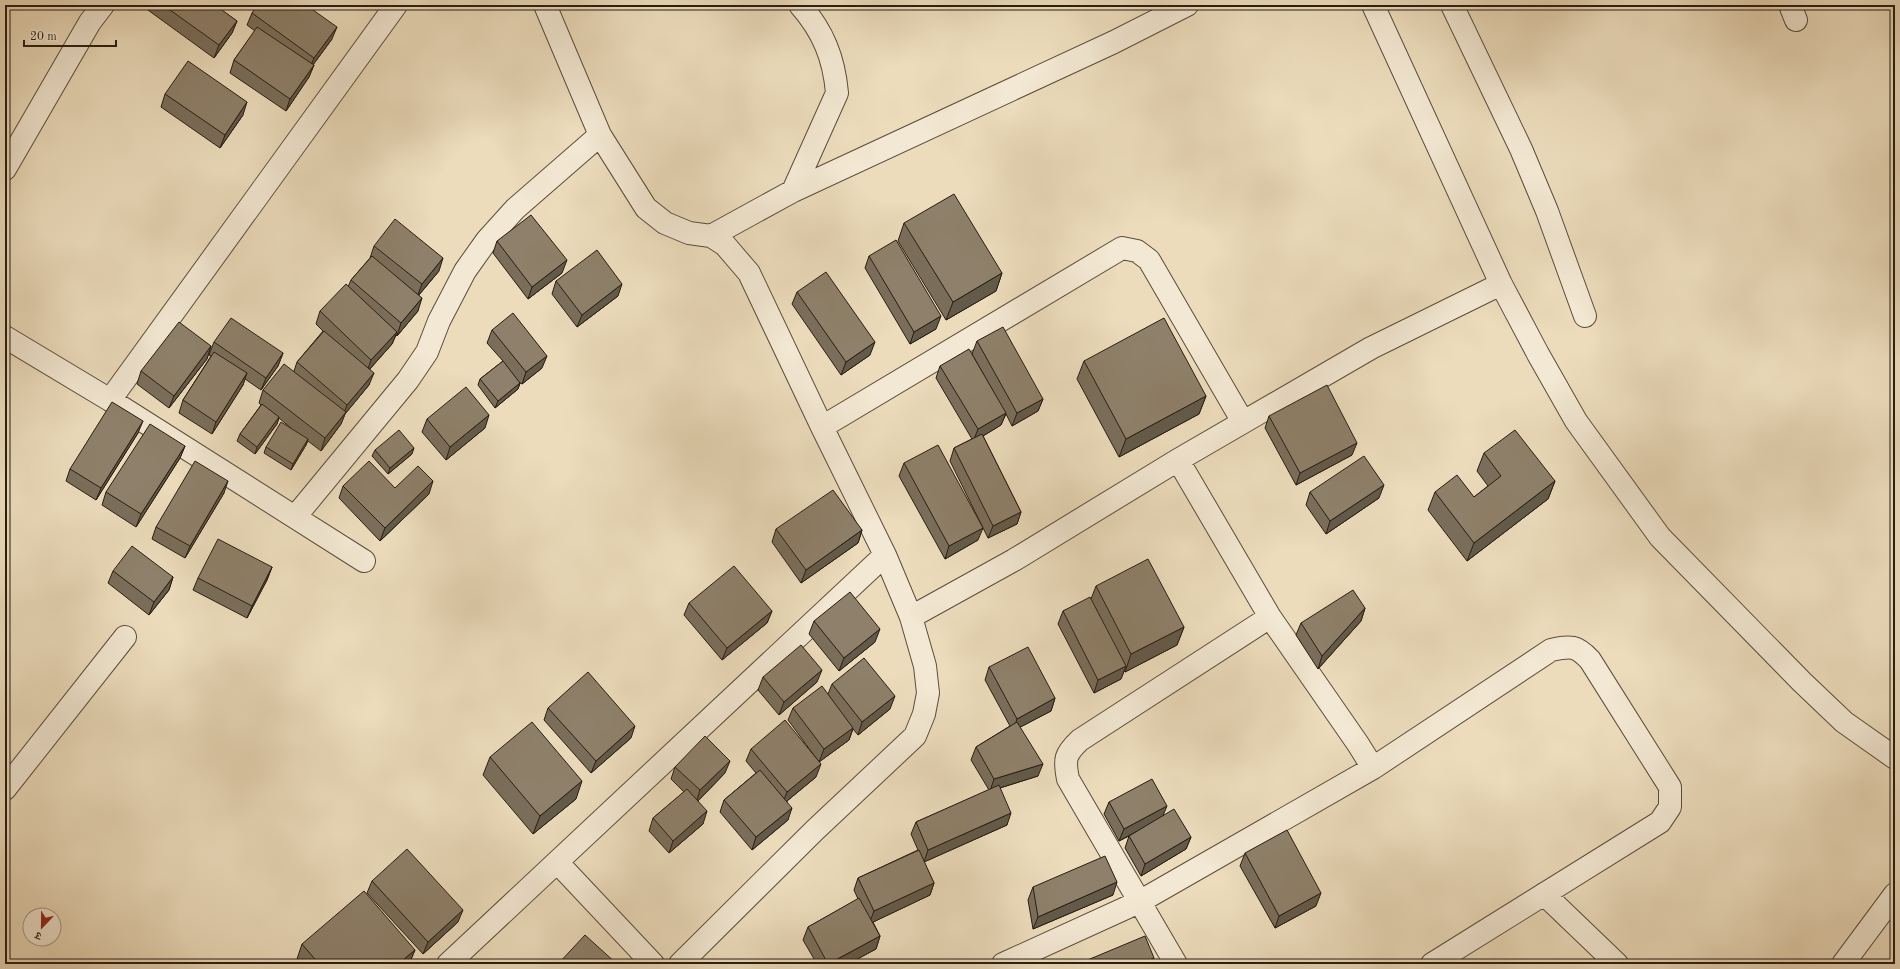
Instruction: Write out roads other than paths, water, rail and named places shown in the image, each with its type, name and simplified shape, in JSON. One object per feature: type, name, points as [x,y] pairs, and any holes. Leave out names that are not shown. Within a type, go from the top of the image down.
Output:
[{"type":"street","points":[[5,169],[90,22],[103,5]]},
{"type":"street","points":[[110,400],[396,5]]},
{"type":"street","points":[[545,5],[600,135],[646,208],[665,224],[689,233],[711,236],[725,245],[749,273],[885,555],[911,617],[925,666],[928,693],[924,714],[915,736],[815,830],[680,964]]},
{"type":"street","points":[[793,191],[837,92],[836,76],[828,48],[808,13],[800,5]]},
{"type":"street","points":[[711,236],[793,191],[1114,42],[1187,5]]},
{"type":"street","points":[[1373,5],[1501,284],[1576,421],[1660,537],[1756,636],[1828,707],[1844,722],[1895,758]]},
{"type":"street","points":[[1452,5],[1521,149],[1547,211],[1585,316]]},
{"type":"street","points":[[295,517],[408,380],[427,352],[439,322],[465,271],[487,240],[515,209],[600,135]]},
{"type":"street","points":[[822,427],[1122,248],[1138,251],[1149,260],[1243,422]]},
{"type":"street","points":[[911,617],[1014,560],[1178,460],[1371,348],[1501,284]]},
{"type":"street","points":[[5,337],[110,400],[364,561]]},
{"type":"street","points":[[1178,460],[1270,618],[1358,744],[1373,768]]},
{"type":"street","points":[[448,964],[885,555]]},
{"type":"street","points":[[1176,964],[1068,778],[1066,758],[1070,749],[1080,740],[1270,618]]},
{"type":"street","points":[[5,790],[125,638]]},
{"type":"street","points":[[1003,964],[1139,902],[1373,768],[1551,650],[1566,647],[1580,649],[1590,660],[1670,787],[1670,807],[1660,822],[1432,964]]},
{"type":"street","points":[[557,862],[653,964]]},
{"type":"street","points":[[1544,894],[1617,964]]},
{"type":"street","points":[[1843,964],[1895,894]]}]
